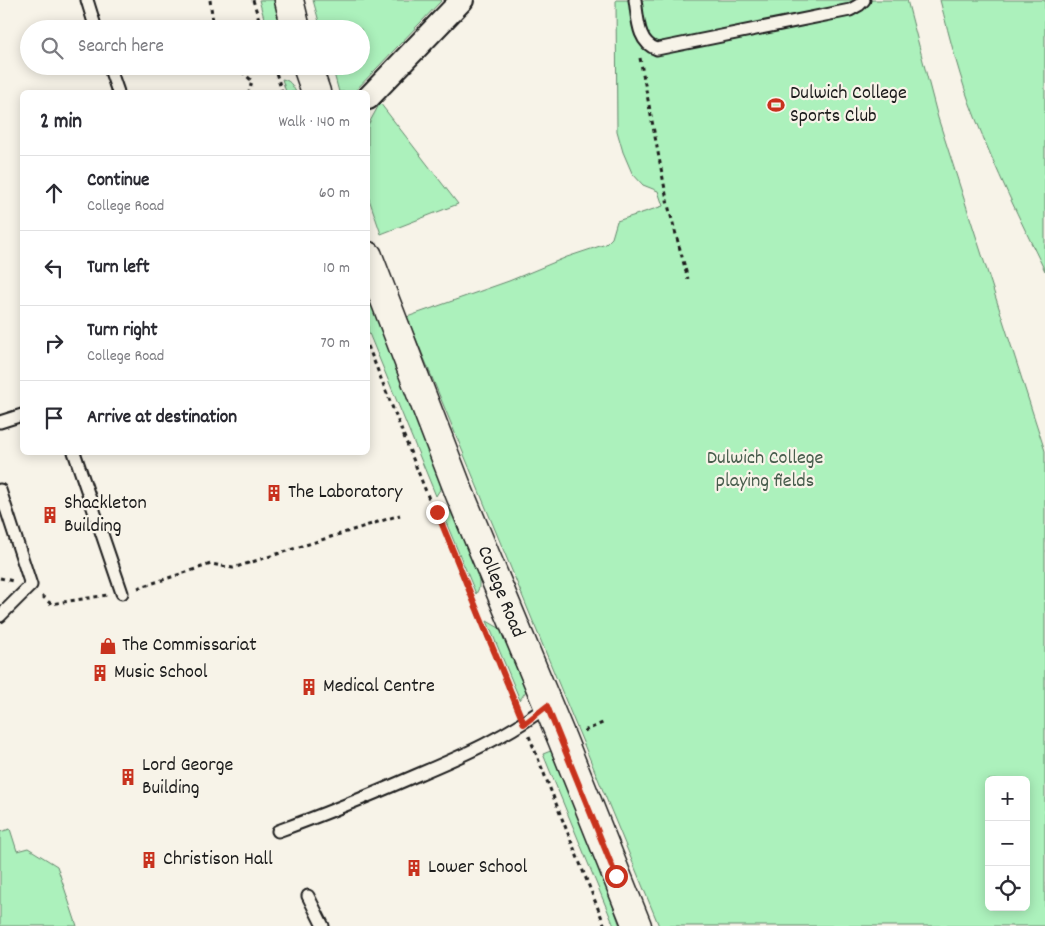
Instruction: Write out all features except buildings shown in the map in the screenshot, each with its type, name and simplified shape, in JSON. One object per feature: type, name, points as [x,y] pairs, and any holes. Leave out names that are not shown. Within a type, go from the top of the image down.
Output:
[{"type":"street","points":[[289,0],[294,20]]},
{"type":"street","points":[[370,96],[462,0]]},
{"type":"street","points":[[311,75],[315,90]]},
{"type":"street","name":"College Road","points":[[370,261],[452,474],[637,926]]},
{"type":"lane","points":[[87,0],[93,20]]},
{"type":"lane","points":[[635,0],[641,35],[651,47],[663,49],[850,10],[864,0]]},
{"type":"lane","points":[[112,75],[117,90]]},
{"type":"lane","points":[[0,422],[20,416]]},
{"type":"lane","points":[[75,455],[122,593]]},
{"type":"lane","points":[[0,490],[31,585],[0,616]]},
{"type":"lane","points":[[278,831],[338,810],[479,748],[524,724],[547,706]]},
{"type":"lane","points":[[308,896],[323,926]]},
{"type":"path","points":[[210,0],[213,20]]},
{"type":"path","points":[[253,0],[259,20]]},
{"type":"path","points":[[641,35],[640,57],[668,205],[688,279]]},
{"type":"path","points":[[246,75],[252,81],[250,90]]},
{"type":"path","points":[[277,75],[281,90]]},
{"type":"path","name":"College Road","points":[[370,351],[605,926]]},
{"type":"path","points":[[0,578],[31,585],[51,604],[122,593],[211,564],[232,568],[400,516]]},
{"type":"path","points":[[579,734],[605,722]]},
{"type":"green space","points":[[259,0],[277,0],[280,20],[265,20]]},
{"type":"green space","points":[[313,0],[442,0],[356,90],[338,90],[334,75],[370,75],[370,20],[319,20]]},
{"type":"green space","name":"Dulwich College playing fields","points":[[616,0],[907,0],[938,118],[1045,451],[1045,926],[659,926],[407,317],[606,244],[612,238],[617,221],[663,206],[658,191],[643,185],[632,173],[617,131]]},
{"type":"green space","points":[[940,0],[1045,0],[1045,271],[1008,195],[975,117],[960,74]]},
{"type":"green space","points":[[282,79],[289,82],[295,90],[285,90]]},
{"type":"green space","points":[[380,103],[458,204],[381,234],[370,202],[370,121]]},
{"type":"green space","points":[[370,297],[442,483],[436,496],[370,336]]},
{"type":"green space","points":[[440,508],[453,512],[479,574],[479,588],[476,594]]},
{"type":"green space","points":[[487,621],[501,629],[526,684],[526,691],[520,700]]},
{"type":"green space","points":[[553,750],[620,926],[614,926],[543,754]]},
{"type":"green space","points":[[10,829],[17,851],[28,848],[57,866],[77,926],[0,926],[0,832]]},
{"type":"place","name":"Dulwich College Sports Club","points":[[776,105]]},
{"type":"place","name":"The Laboratory","points":[[274,493]]},
{"type":"place","name":"Shackleton Building","points":[[50,515]]},
{"type":"place","name":"The Commissariat","points":[[108,646]]},
{"type":"place","name":"Music School","points":[[100,673]]},
{"type":"place","name":"Medical Centre","points":[[309,687]]},
{"type":"place","name":"Lord George Building","points":[[128,777]]},
{"type":"place","name":"Christison Hall","points":[[149,860]]},
{"type":"place","name":"Lower School","points":[[414,868]]},
{"type":"route","points":[[437,512],[524,724],[547,706],[616,876]]}]
